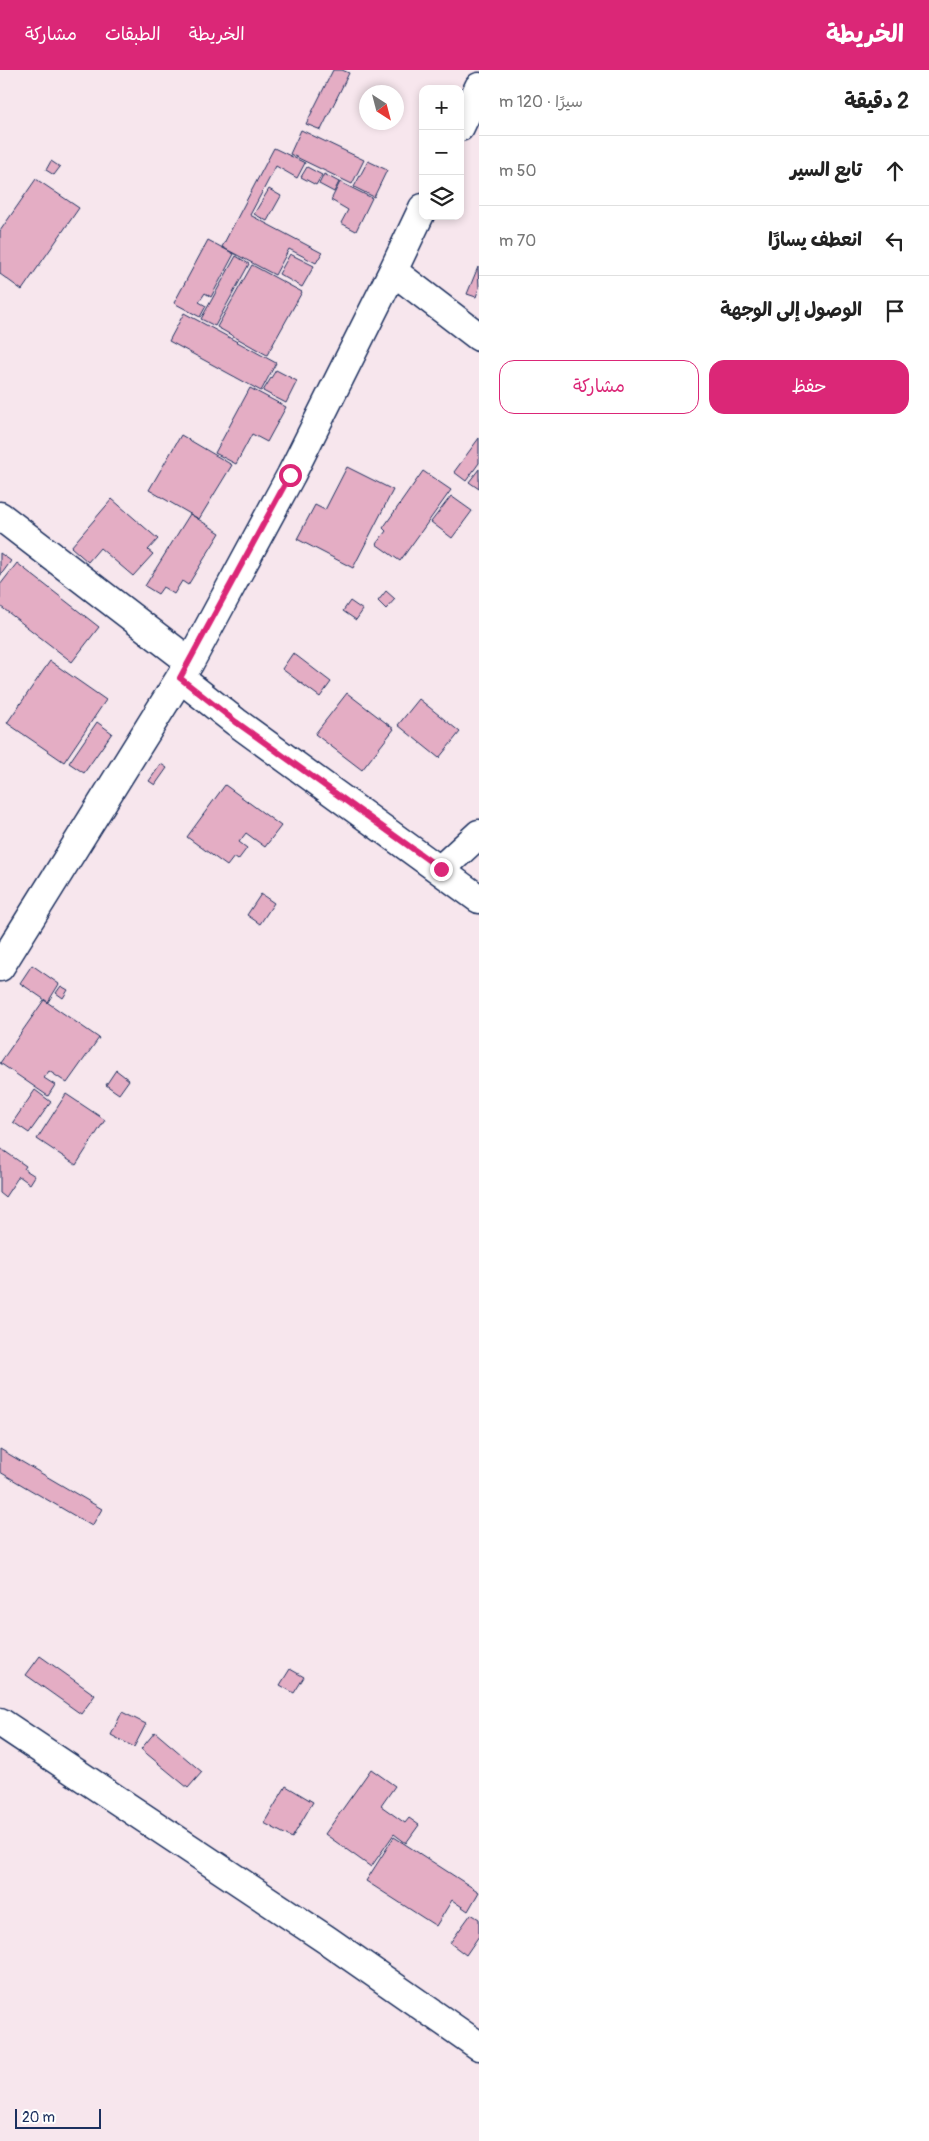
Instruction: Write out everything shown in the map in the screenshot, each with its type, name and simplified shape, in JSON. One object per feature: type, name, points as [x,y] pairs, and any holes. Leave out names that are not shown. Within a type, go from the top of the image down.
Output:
[{"type":"street","points":[[464,119],[479,87]]},
{"type":"street","points":[[0,967],[185,670],[290,475],[393,272],[419,217]]},
{"type":"street","points":[[393,272],[479,337]]},
{"type":"street","points":[[0,516],[185,670],[236,722],[441,869],[479,899]]},
{"type":"street","points":[[441,869],[479,834]]},
{"type":"street","points":[[0,1722],[319,1934],[479,2046]]},
{"type":"building","points":[[333,70],[342,70],[349,73],[321,130],[306,124]]},
{"type":"building","points":[[301,130],[364,160],[352,184],[290,154]]},
{"type":"building","points":[[274,148],[305,163],[297,178],[276,166],[250,215],[322,253],[316,263],[289,249],[275,275],[222,247]]},
{"type":"building","points":[[51,161],[60,167],[54,175],[46,170]]},
{"type":"building","points":[[368,161],[387,170],[374,197],[354,187]]},
{"type":"building","points":[[307,167],[322,175],[316,185],[301,177]]},
{"type":"building","points":[[324,174],[339,182],[334,192],[319,184]]},
{"type":"building","points":[[36,179],[79,208],[22,290],[0,274],[0,231]]},
{"type":"building","points":[[340,182],[372,198],[356,231],[341,223],[348,210],[331,200]]},
{"type":"building","points":[[269,189],[281,196],[267,221],[254,214]]},
{"type":"building","points":[[208,240],[234,254],[211,297],[205,293],[199,302],[206,306],[200,317],[174,303]]},
{"type":"building","points":[[290,254],[314,266],[302,287],[279,274]]},
{"type":"building","points":[[236,256],[249,264],[215,326],[201,319]]},
{"type":"building","points":[[252,265],[302,292],[267,355],[217,327]]},
{"type":"building","points":[[478,267],[479,288],[476,297],[467,294]]},
{"type":"building","points":[[184,313],[276,363],[261,391],[169,341]]},
{"type":"building","points":[[276,370],[297,381],[286,403],[263,391]]},
{"type":"building","points":[[250,388],[286,407],[267,442],[252,434],[236,464],[215,453]]},
{"type":"building","points":[[181,435],[232,465],[199,519],[149,490]]},
{"type":"building","points":[[479,438],[479,463],[466,481],[454,472]]},
{"type":"building","points":[[347,467],[393,490],[353,568],[297,539],[315,505],[325,510]]},
{"type":"building","points":[[479,469],[479,489],[469,482]]},
{"type":"building","points":[[423,471],[451,490],[400,561],[376,544],[386,531],[383,528]]},
{"type":"building","points":[[451,496],[472,511],[452,538],[431,522]]},
{"type":"building","points":[[112,499],[158,539],[148,550],[153,554],[133,576],[100,548],[88,562],[71,547]]},
{"type":"building","points":[[190,514],[220,533],[188,585],[182,581],[174,594],[163,587],[158,594],[145,586]]},
{"type":"building","points":[[0,553],[11,561],[0,576]]},
{"type":"building","points":[[17,563],[99,627],[72,662],[0,606],[0,585]]},
{"type":"building","points":[[386,591],[395,599],[386,609],[378,601]]},
{"type":"building","points":[[350,601],[363,610],[356,620],[343,611]]},
{"type":"building","points":[[293,653],[331,682],[320,697],[282,669]]},
{"type":"building","points":[[50,661],[106,700],[64,762],[7,723]]},
{"type":"building","points":[[347,693],[394,729],[362,770],[315,734]]},
{"type":"building","points":[[419,699],[460,732],[439,758],[398,725]]},
{"type":"building","points":[[97,722],[112,733],[84,773],[69,763]]},
{"type":"building","points":[[161,764],[167,768],[155,785],[149,781]]},
{"type":"building","points":[[225,785],[281,826],[265,847],[246,833],[239,842],[247,848],[238,860],[234,857],[227,866],[187,837]]},
{"type":"building","points":[[261,894],[274,903],[260,924],[247,915]]},
{"type":"building","points":[[32,965],[59,984],[48,1002],[20,983]]},
{"type":"building","points":[[61,986],[68,990],[63,998],[56,993]]},
{"type":"building","points":[[44,1000],[99,1038],[67,1083],[49,1071],[44,1078],[55,1085],[48,1096],[0,1063]]},
{"type":"building","points":[[116,1070],[129,1080],[119,1094],[106,1085]]},
{"type":"building","points":[[35,1090],[51,1102],[29,1133],[13,1122]]},
{"type":"building","points":[[66,1094],[105,1120],[76,1165],[37,1139]]},
{"type":"building","points":[[0,1148],[26,1166],[24,1169],[35,1176],[30,1184],[19,1176],[5,1197],[0,1193]]},
{"type":"building","points":[[0,1449],[102,1509],[92,1526],[0,1472]]},
{"type":"building","points":[[40,1656],[95,1695],[81,1714],[26,1675]]},
{"type":"building","points":[[290,1669],[304,1677],[294,1693],[280,1685]]},
{"type":"building","points":[[122,1712],[146,1724],[134,1747],[111,1735]]},
{"type":"building","points":[[155,1732],[202,1772],[188,1788],[141,1749]]},
{"type":"building","points":[[371,1769],[395,1786],[381,1806],[405,1823],[409,1818],[419,1825],[406,1843],[394,1834],[371,1867],[325,1834]]},
{"type":"building","points":[[286,1786],[313,1802],[292,1838],[264,1823]]},
{"type":"building","points":[[394,1837],[479,1892],[468,1911],[452,1900],[436,1926],[366,1881]]},
{"type":"building","points":[[471,1914],[479,1919],[479,1936],[466,1955],[450,1943]]},
{"type":"route","points":[[290,475],[180,678],[236,722],[441,869]]}]
